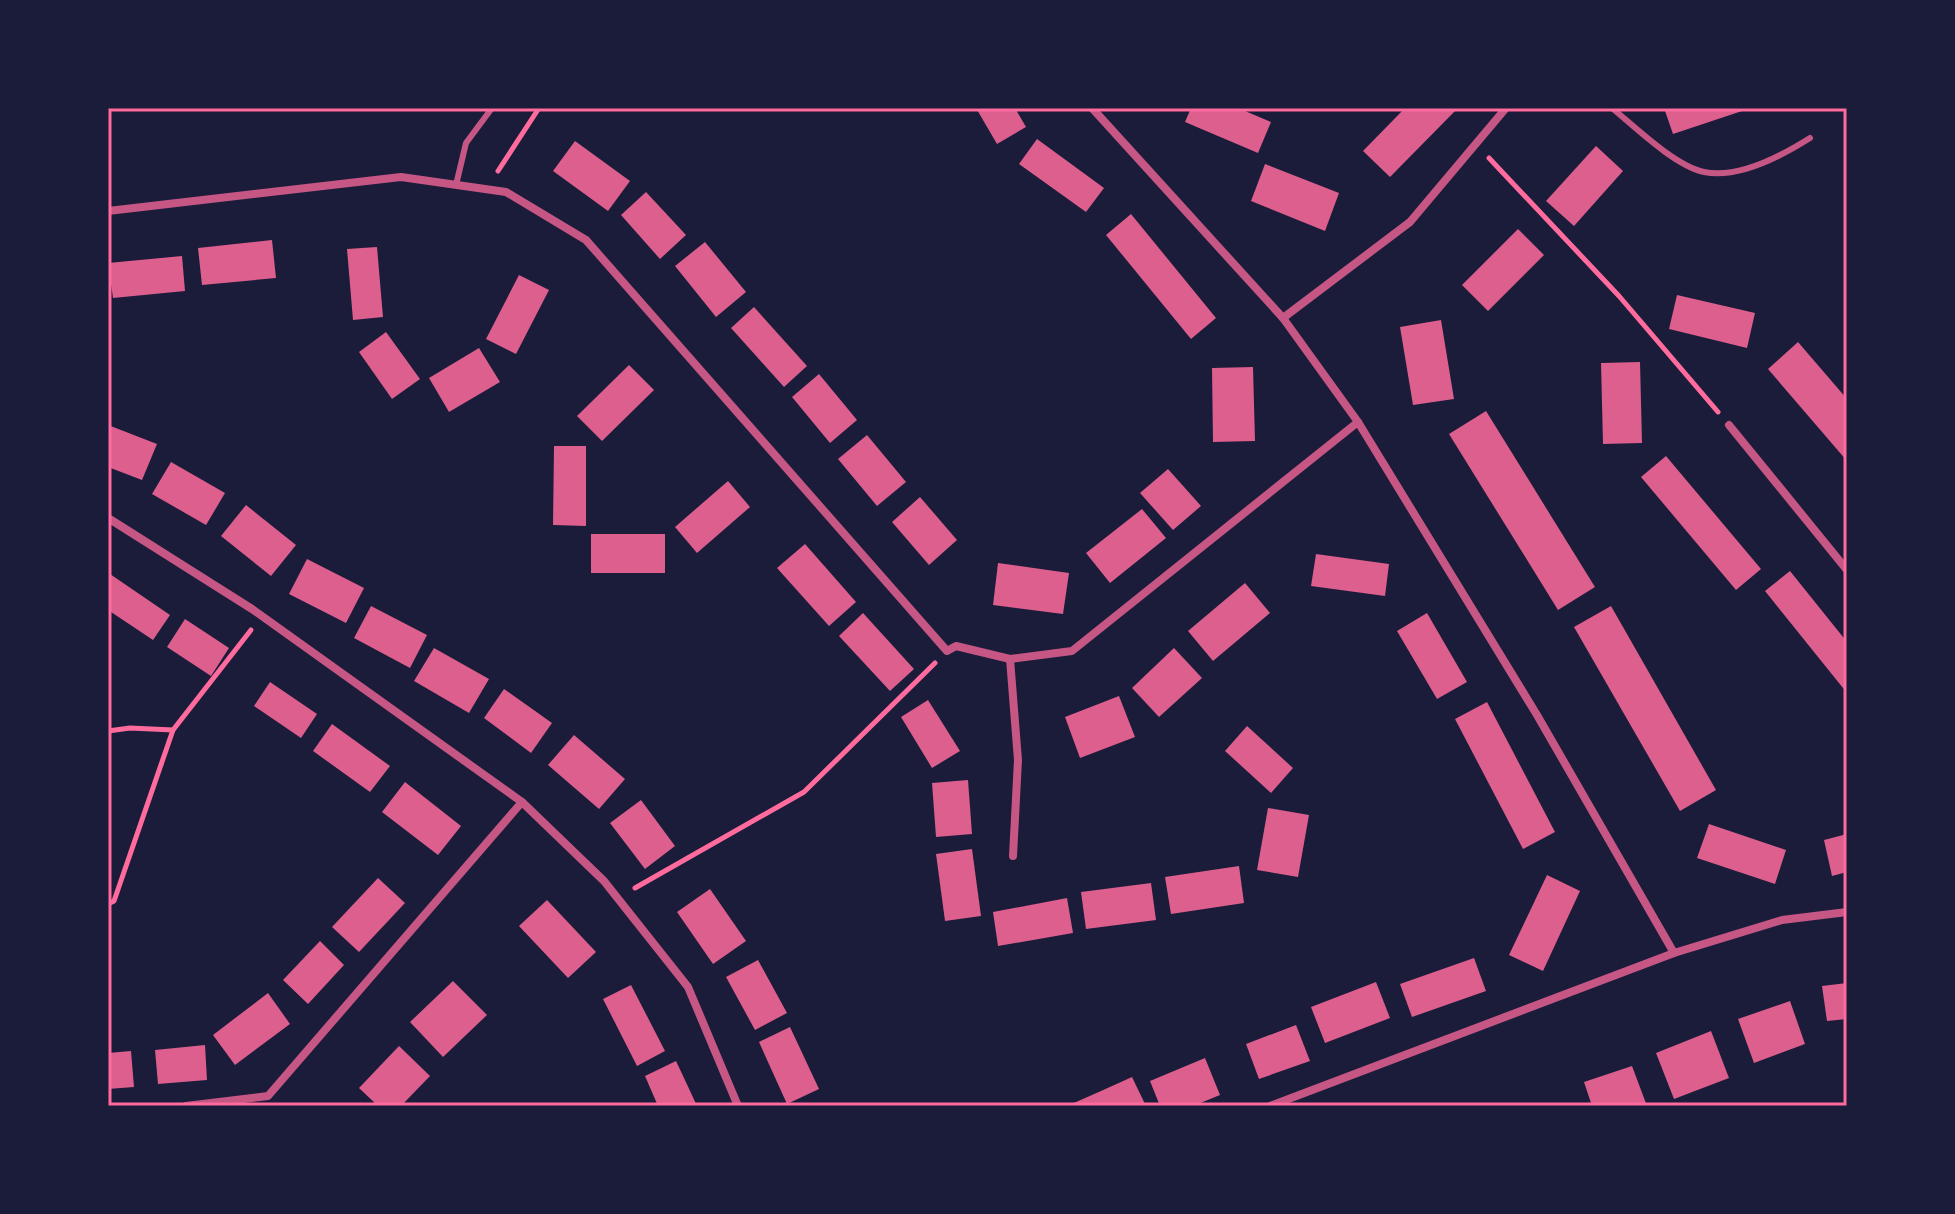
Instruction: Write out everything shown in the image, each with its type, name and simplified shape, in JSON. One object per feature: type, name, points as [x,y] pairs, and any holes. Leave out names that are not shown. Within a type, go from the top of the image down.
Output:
[{"type":"street","points":[[1092,108],[1283,318],[1358,422],[1537,715],[1674,953]]},
{"type":"street","points":[[1283,318],[1410,222],[1506,108]]},
{"type":"street","points":[[108,211],[401,177],[506,192],[586,240],[947,651],[956,646],[1010,659],[1072,651],[1358,422]]},
{"type":"street","points":[[1729,425],[1847,570]]},
{"type":"street","points":[[108,518],[262,616],[522,802],[604,881],[688,987],[738,1106]]},
{"type":"street","points":[[1010,659],[1018,760],[1013,856]]},
{"type":"street","points":[[186,1106],[268,1096],[522,802]]},
{"type":"street","points":[[1270,1106],[1674,953],[1782,920],[1847,912]]},
{"type":"lane","points":[[456,185],[466,143],[492,108]]},
{"type":"lane","points":[[1612,108],[1671,155],[1704,172],[1743,168],[1781,157],[1810,138]]},
{"type":"path","points":[[485,189],[539,108]]},
{"type":"path","points":[[1476,144],[1619,296],[1729,425]]},
{"type":"path","points":[[108,904],[114,901],[173,730],[262,616]]},
{"type":"path","points":[[617,898],[804,792],[947,651]]},
{"type":"path","points":[[108,731],[130,728],[173,730]]},
{"type":"building","points":[[976,108],[1015,108],[1026,127],[997,144]]},
{"type":"building","points":[[1191,108],[1238,108],[1271,122],[1258,153],[1185,122]]},
{"type":"building","points":[[1405,108],[1458,108],[1390,177],[1363,151]]},
{"type":"building","points":[[1664,108],[1741,108],[1742,111],[1673,134]]},
{"type":"building","points":[[1037,139],[1104,188],[1086,212],[1019,164]]},
{"type":"building","points":[[575,141],[630,181],[608,211],[553,171]]},
{"type":"building","points":[[1596,146],[1623,171],[1574,226],[1546,201]]},
{"type":"building","points":[[1265,164],[1339,193],[1325,231],[1251,201]]},
{"type":"building","points":[[646,192],[686,235],[660,259],[621,215]]},
{"type":"building","points":[[1131,214],[1216,318],[1191,339],[1106,235]]},
{"type":"building","points":[[1518,229],[1544,255],[1488,311],[1462,285]]},
{"type":"building","points":[[272,240],[276,278],[202,285],[198,248]]},
{"type":"building","points":[[705,242],[746,292],[716,317],[675,266]]},
{"type":"building","points":[[377,247],[383,317],[353,320],[347,249]]},
{"type":"building","points":[[182,256],[185,291],[113,298],[108,263]]},
{"type":"building","points":[[519,275],[549,290],[516,354],[486,339]]},
{"type":"building","points":[[1677,295],[1755,313],[1747,348],[1669,329]]},
{"type":"building","points":[[754,307],[807,366],[784,387],[731,328]]},
{"type":"building","points":[[1441,320],[1454,399],[1413,405],[1400,327]]},
{"type":"building","points":[[386,332],[420,379],[392,399],[359,352]]},
{"type":"building","points":[[1798,342],[1847,399],[1847,461],[1768,369]]},
{"type":"building","points":[[479,348],[500,382],[449,412],[429,378]]},
{"type":"building","points":[[1640,362],[1642,443],[1603,444],[1601,363]]},
{"type":"building","points":[[629,365],[654,390],[602,441],[577,416]]},
{"type":"building","points":[[1253,367],[1255,441],[1213,442],[1212,368]]},
{"type":"building","points":[[819,374],[857,420],[830,443],[792,397]]},
{"type":"building","points":[[1486,411],[1595,587],[1558,610],[1449,434]]},
{"type":"building","points":[[108,425],[157,444],[142,480],[108,467]]},
{"type":"building","points":[[867,435],[906,482],[877,506],[838,459]]},
{"type":"building","points":[[554,446],[586,446],[586,526],[553,525]]},
{"type":"building","points":[[1666,456],[1761,569],[1736,590],[1641,477]]},
{"type":"building","points":[[171,462],[225,493],[206,525],[152,494]]},
{"type":"building","points":[[1168,469],[1201,506],[1173,530],[1140,493]]},
{"type":"building","points":[[728,481],[750,507],[697,553],[675,527]]},
{"type":"building","points":[[920,497],[957,540],[929,565],[892,522]]},
{"type":"building","points":[[246,505],[296,545],[271,576],[221,536]]},
{"type":"building","points":[[1142,509],[1166,538],[1110,583],[1086,553]]},
{"type":"building","points":[[591,534],[665,534],[665,573],[591,573]]},
{"type":"building","points":[[805,544],[856,602],[829,626],[777,568]]},
{"type":"building","points":[[1316,554],[1389,564],[1385,596],[1311,586]]},
{"type":"building","points":[[307,559],[364,588],[346,623],[289,594]]},
{"type":"building","points":[[998,563],[1069,573],[1063,614],[993,605]]},
{"type":"building","points":[[1790,571],[1847,642],[1847,693],[1765,591]]},
{"type":"building","points":[[110,574],[170,615],[153,640],[108,610]]},
{"type":"building","points":[[1245,583],[1270,613],[1213,661],[1188,631]]},
{"type":"building","points":[[371,606],[427,635],[410,668],[354,638]]},
{"type":"building","points":[[1611,606],[1716,790],[1680,811],[1574,627]]},
{"type":"building","points":[[863,613],[914,669],[890,691],[839,636]]},
{"type":"building","points":[[1427,613],[1467,682],[1437,699],[1397,631]]},
{"type":"building","points":[[185,619],[229,648],[211,676],[167,647]]},
{"type":"building","points":[[434,648],[489,679],[469,713],[414,681]]},
{"type":"building","points":[[1174,648],[1202,678],[1159,717],[1132,688]]},
{"type":"building","points":[[270,682],[317,714],[301,738],[254,706]]},
{"type":"building","points":[[504,689],[552,723],[531,753],[484,718]]},
{"type":"building","points":[[1119,696],[1135,737],[1080,758],[1065,717]]},
{"type":"building","points":[[928,700],[960,751],[932,768],[901,717]]},
{"type":"building","points":[[1487,702],[1555,832],[1523,849],[1455,719]]},
{"type":"building","points":[[332,724],[390,766],[370,792],[313,751]]},
{"type":"building","points":[[1247,726],[1293,768],[1271,793],[1225,751]]},
{"type":"building","points":[[574,735],[625,779],[599,809],[548,765]]},
{"type":"building","points":[[968,780],[972,834],[936,837],[932,783]]},
{"type":"building","points":[[405,782],[461,826],[438,855],[382,812]]},
{"type":"building","points":[[641,800],[675,846],[645,869],[610,823]]},
{"type":"building","points":[[1268,808],[1309,815],[1298,877],[1257,870]]},
{"type":"building","points":[[1709,824],[1786,850],[1775,884],[1697,858]]},
{"type":"building","points":[[1847,834],[1847,872],[1832,876],[1824,840]]},
{"type":"building","points":[[972,849],[981,916],[945,921],[936,854]]},
{"type":"building","points":[[1239,866],[1244,903],[1171,914],[1165,877]]},
{"type":"building","points":[[1547,875],[1580,891],[1543,971],[1509,955]]},
{"type":"building","points":[[378,878],[405,903],[359,952],[332,927]]},
{"type":"building","points":[[1151,883],[1156,920],[1086,929],[1081,892]]},
{"type":"building","points":[[710,889],[746,941],[713,964],[677,912]]},
{"type":"building","points":[[1067,898],[1073,933],[998,946],[993,912]]},
{"type":"building","points":[[547,900],[596,952],[568,978],[519,926]]},
{"type":"building","points":[[320,941],[344,965],[308,1004],[283,980]]},
{"type":"building","points":[[1474,958],[1486,991],[1412,1017],[1400,984]]},
{"type":"building","points":[[758,960],[787,1013],[755,1030],[726,977]]},
{"type":"building","points":[[453,981],[487,1015],[443,1057],[410,1022]]},
{"type":"building","points":[[1376,982],[1390,1018],[1325,1043],[1311,1007]]},
{"type":"building","points":[[1847,983],[1847,1019],[1827,1021],[1822,986]]},
{"type":"building","points":[[631,985],[665,1051],[637,1066],[603,999]]},
{"type":"building","points":[[268,993],[290,1024],[235,1065],[213,1035]]},
{"type":"building","points":[[1790,1001],[1805,1044],[1754,1063],[1738,1019]]},
{"type":"building","points":[[1296,1025],[1310,1061],[1259,1079],[1246,1044]]},
{"type":"building","points":[[790,1027],[819,1089],[787,1104],[759,1042]]},
{"type":"building","points":[[1711,1031],[1729,1078],[1674,1099],[1656,1053]]},
{"type":"building","points":[[205,1045],[207,1080],[158,1084],[155,1050]]},
{"type":"building","points":[[399,1046],[430,1076],[401,1106],[378,1106],[359,1088]]},
{"type":"building","points":[[131,1051],[134,1087],[108,1089],[108,1053]]},
{"type":"building","points":[[1205,1058],[1220,1095],[1193,1106],[1160,1106],[1150,1081]]},
{"type":"building","points":[[676,1061],[697,1106],[658,1106],[645,1076]]},
{"type":"building","points":[[1632,1066],[1647,1106],[1592,1106],[1584,1082]]},
{"type":"building","points":[[1132,1077],[1146,1106],[1067,1106],[1101,1091]]}]
